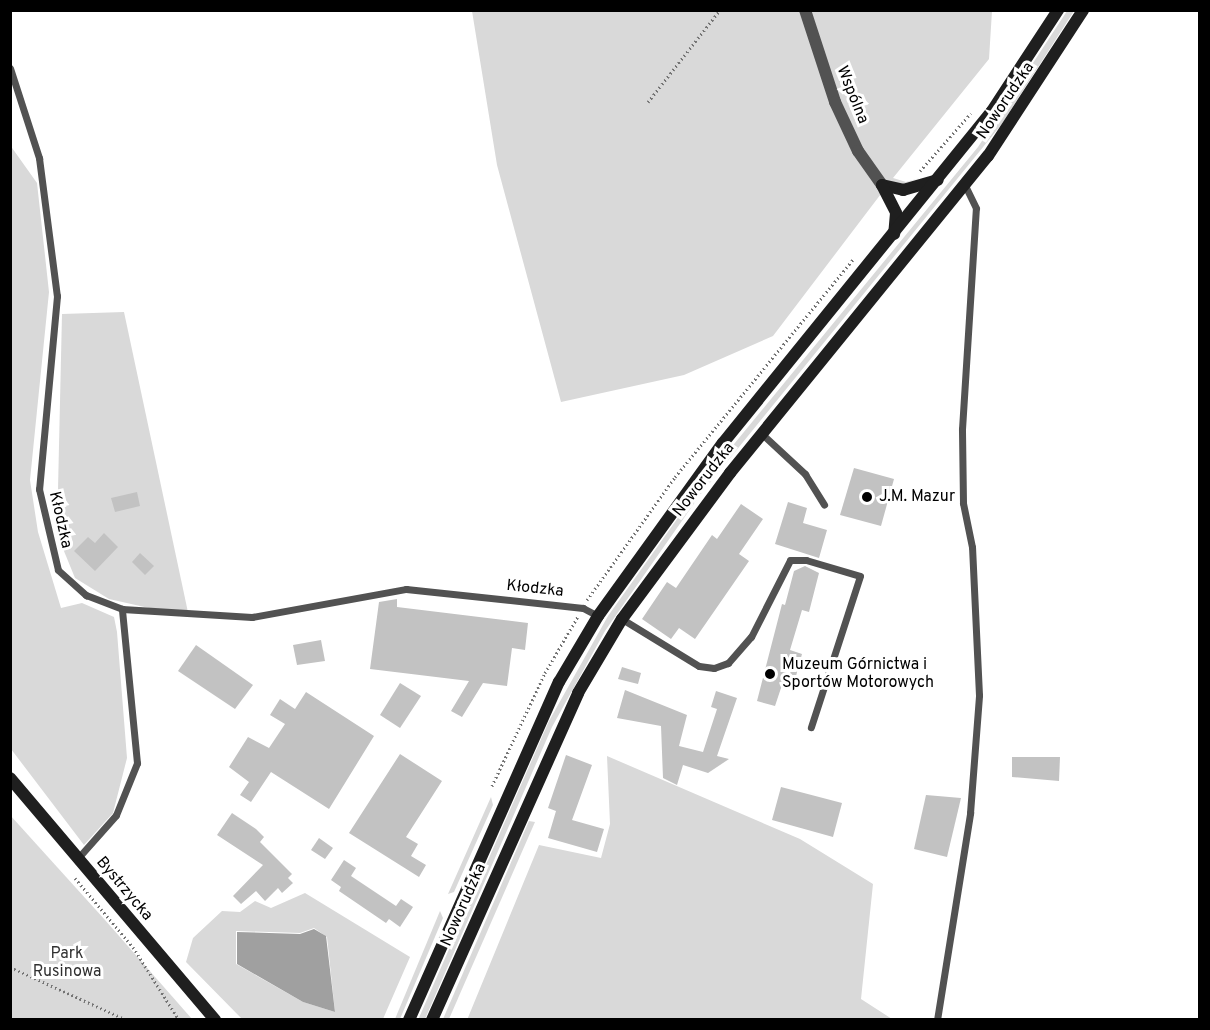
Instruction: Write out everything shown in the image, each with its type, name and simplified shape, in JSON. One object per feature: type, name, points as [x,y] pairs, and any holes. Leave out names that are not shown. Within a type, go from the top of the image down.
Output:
[{"type":"main road","name":"Noworudzka","points":[[409,1020],[559,682],[598,616],[723,443],[939,180],[992,111],[1058,10]]},
{"type":"main road","name":"Noworudzka","points":[[432,1020],[578,693],[622,619],[762,434],[965,185],[1043,77],[1083,10]]},
{"type":"main road","points":[[882,185],[903,190],[939,180]]},
{"type":"main road","points":[[882,185],[896,213],[894,235]]},
{"type":"main road","name":"Bystrzycka","points":[[10,778],[214,1020]]},
{"type":"street","name":"Wspólna","points":[[805,10],[836,102],[858,151],[882,185]]},
{"type":"lane","name":"Kłodzka","points":[[10,68],[39,158],[57,296],[39,489],[58,570],[86,595],[122,609],[252,617],[406,589],[583,608],[598,616]]},
{"type":"lane","points":[[937,1020],[970,813],[979,695],[972,547],[963,503],[962,429],[976,208],[965,185]]},
{"type":"lane","points":[[762,434],[805,474],[824,504]]},
{"type":"lane","points":[[622,619],[687,660],[714,668],[728,663],[751,637],[790,560],[806,560],[860,576],[811,727]]},
{"type":"lane","points":[[78,858],[116,815],[137,763],[122,609]]},
{"type":"path","points":[[648,102],[720,10]]},
{"type":"path","points":[[69,871],[132,947],[178,1020]]},
{"type":"path","points":[[10,967],[128,1020]]},
{"type":"green space","points":[[472,11],[992,11],[989,59],[893,178],[906,182],[920,178],[902,184],[890,182],[773,336],[684,375],[561,402],[497,165]]},
{"type":"green space","points":[[1067,11],[1074,11],[1001,125],[700,495],[605,631],[552,727],[425,1019],[418,1020],[549,721],[608,616],[707,477],[978,147]]},
{"type":"green space","points":[[10,145],[37,183],[49,292],[30,480],[38,532],[61,608],[82,603],[114,617],[117,632],[127,758],[113,813],[84,845],[11,749]]},
{"type":"green space","points":[[124,312],[189,617],[109,599],[75,578],[57,534],[62,314]]},
{"type":"green space","points":[[607,756],[800,839],[873,884],[861,999],[892,1019],[467,1020],[539,845],[601,858],[610,824]]},
{"type":"green space","points":[[491,797],[493,805],[454,892],[448,894]]},
{"type":"green space","name":"Park Rusinowa","points":[[10,815],[105,920],[192,1019],[11,1019]]},
{"type":"green space","points":[[529,821],[535,822],[449,1019],[443,1019]]},
{"type":"green space","points":[[305,893],[410,957],[383,1019],[242,1019],[186,962],[193,938],[222,911],[240,912],[255,901],[271,908]],"holes":[[[314,928],[327,937],[335,1012],[303,1002],[236,964],[236,931],[300,933]]]},
{"type":"green space","points":[[440,911],[443,918],[400,1019],[395,1019]]},
{"type":"shaded area","points":[[314,929],[326,936],[335,1012],[303,1002],[237,964],[237,932],[300,934]]},
{"type":"building","name":"J.M. Mazur","points":[[854,468],[894,479],[881,526],[840,515]]},
{"type":"building","points":[[137,492],[140,506],[115,512],[111,498]]},
{"type":"building","points":[[788,502],[807,508],[803,523],[827,530],[819,558],[775,544]]},
{"type":"building","points":[[741,504],[763,519],[739,554],[749,561],[695,639],[679,628],[671,639],[642,619],[667,582],[676,588],[712,535],[717,539]]},
{"type":"building","points":[[104,533],[118,547],[95,571],[74,551],[88,537],[95,543]]},
{"type":"building","points":[[140,553],[154,566],[145,575],[132,562]]},
{"type":"building","points":[[805,566],[819,573],[809,612],[802,610],[790,650],[802,654],[796,676],[784,679],[775,706],[757,701],[782,604],[785,605],[794,571]]},
{"type":"building","points":[[397,599],[397,607],[528,623],[525,650],[512,648],[507,686],[483,683],[462,717],[451,711],[469,681],[370,669],[379,602]]},
{"type":"building","points":[[321,640],[325,661],[297,665],[293,645]]},
{"type":"building","points":[[196,645],[253,685],[235,709],[178,671]]},
{"type":"building","points":[[622,667],[641,673],[638,684],[618,679]]},
{"type":"building","points":[[400,683],[421,696],[400,728],[380,715]]},
{"type":"building","points":[[625,690],[687,715],[679,746],[703,752],[717,709],[711,707],[716,691],[737,698],[717,756],[729,759],[708,773],[683,765],[677,785],[663,778],[661,726],[617,718]]},
{"type":"building","points":[[306,692],[374,736],[329,809],[271,772],[251,802],[240,795],[249,782],[229,767],[248,737],[269,748],[285,724],[270,715],[280,699],[295,709]]},
{"type":"building","points":[[400,754],[442,781],[406,837],[418,844],[411,856],[426,865],[419,877],[349,833]]},
{"type":"building","points":[[566,755],[592,765],[572,820],[604,829],[597,852],[548,838],[556,811],[548,808]]},
{"type":"building","points":[[1012,757],[1060,757],[1059,781],[1012,777]]},
{"type":"building","points":[[781,787],[842,803],[833,837],[772,820]]},
{"type":"building","points":[[926,795],[961,798],[947,857],[914,849]]},
{"type":"building","points":[[232,813],[264,837],[260,842],[292,874],[288,878],[293,883],[282,893],[278,888],[265,901],[256,891],[241,904],[233,896],[263,865],[217,835]]},
{"type":"building","points":[[319,838],[333,848],[325,859],[311,850]]},
{"type":"building","points":[[344,860],[356,868],[351,876],[396,906],[401,899],[413,907],[400,927],[389,919],[386,923],[339,891],[341,887],[331,880]]},
{"type":"place","name":"J.M. Mazur","points":[[867,497]]},
{"type":"place","name":"Muzeum Górnictwa i Sportów Motorowych","points":[[770,674]]}]
